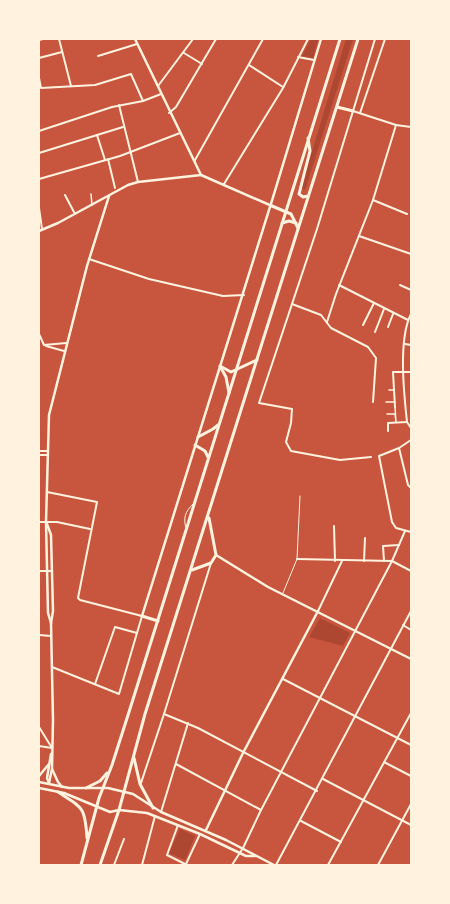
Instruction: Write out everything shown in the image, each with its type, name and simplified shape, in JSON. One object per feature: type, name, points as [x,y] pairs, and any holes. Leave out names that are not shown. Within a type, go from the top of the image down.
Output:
[{"type":"main road","points":[[81,865],[102,787],[112,766],[340,39]]},
{"type":"main road","points":[[100,865],[119,810],[134,754],[358,39]]},
{"type":"main road","points":[[337,107],[353,111]]},
{"type":"main road","points":[[308,138],[310,151],[299,194],[303,197],[308,196]]},
{"type":"main road","points":[[272,206],[291,214],[298,228]]},
{"type":"main road","points":[[282,224],[289,221],[296,223]]},
{"type":"main road","points":[[220,366],[228,372],[236,370],[257,360]]},
{"type":"main road","points":[[220,366],[226,377],[229,393]]},
{"type":"main road","points":[[198,437],[213,429],[219,423]]},
{"type":"main road","points":[[195,445],[205,452],[208,457]]},
{"type":"main road","points":[[192,570],[211,563],[216,555],[208,517]]},
{"type":"main road","points":[[142,616],[158,621]]},
{"type":"main road","points":[[134,754],[135,766],[140,784],[153,808]]},
{"type":"main road","points":[[86,788],[103,778],[112,766]]},
{"type":"main road","points":[[58,792],[75,802],[86,815],[88,842]]},
{"type":"street","points":[[39,40],[43,39]]},
{"type":"street","points":[[59,39],[71,86]]},
{"type":"street","points":[[135,39],[169,113],[195,160],[201,175]]},
{"type":"street","points":[[157,87],[193,39]]},
{"type":"street","points":[[169,113],[176,107],[216,39]]},
{"type":"street","points":[[195,160],[263,39]]},
{"type":"street","points":[[224,184],[283,88],[308,39]]},
{"type":"street","points":[[52,667],[119,694],[195,445],[272,206],[320,39]]},
{"type":"street","points":[[371,457],[340,460],[290,451],[286,442],[291,423],[292,409],[260,403],[375,39]]},
{"type":"street","points":[[360,113],[385,39]]},
{"type":"street","points":[[98,56],[137,44]]},
{"type":"street","points":[[39,58],[62,52]]},
{"type":"street","points":[[184,52],[202,64]]},
{"type":"street","points":[[298,58],[314,60]]},
{"type":"street","points":[[248,65],[283,88]]},
{"type":"street","points":[[39,78],[42,88],[95,85],[131,74],[143,101]]},
{"type":"street","points":[[39,130],[118,105],[143,101],[161,94]]},
{"type":"street","points":[[118,105],[138,182]]},
{"type":"street","points":[[353,111],[396,125],[411,127]]},
{"type":"street","points":[[327,322],[339,285],[373,200],[396,125]]},
{"type":"street","points":[[39,153],[124,127]]},
{"type":"street","points":[[39,179],[131,152],[180,133]]},
{"type":"street","points":[[97,135],[105,160]]},
{"type":"street","points":[[108,159],[115,188]]},
{"type":"street","points":[[39,208],[41,230],[75,214],[128,185],[138,182],[201,175],[272,206]]},
{"type":"street","points":[[91,194],[92,205]]},
{"type":"street","points":[[65,195],[75,214]]},
{"type":"street","points":[[51,623],[48,613],[46,522],[49,415],[66,343],[109,196]]},
{"type":"street","points":[[373,200],[406,214]]},
{"type":"street","points":[[359,236],[411,254]]},
{"type":"street","points":[[90,259],[149,279],[223,296],[244,295]]},
{"type":"street","points":[[339,285],[393,314],[408,320]]},
{"type":"street","points":[[400,285],[411,290]]},
{"type":"street","points":[[364,325],[374,303]]},
{"type":"street","points":[[292,304],[321,315],[331,328],[368,348],[376,358],[373,402]]},
{"type":"street","points":[[375,332],[384,309]]},
{"type":"street","points":[[388,327],[393,314]]},
{"type":"street","points":[[411,314],[408,320],[405,344],[404,372],[407,422],[411,428]]},
{"type":"street","points":[[39,334],[44,345],[64,351]]},
{"type":"street","points":[[44,345],[66,343]]},
{"type":"street","points":[[405,344],[411,345]]},
{"type":"street","points":[[396,422],[393,372],[411,372]]},
{"type":"street","points":[[389,390],[394,390]]},
{"type":"street","points":[[386,402],[395,402]]},
{"type":"street","points":[[387,414],[396,414],[396,422]]},
{"type":"street","points":[[388,431],[388,423],[407,422]]},
{"type":"street","points":[[411,440],[399,448],[379,456],[392,522],[396,528],[411,532]]},
{"type":"street","points":[[399,448],[408,485],[411,488]]},
{"type":"street","points":[[39,451],[48,451]]},
{"type":"street","points":[[39,455],[48,455]]},
{"type":"street","points":[[47,492],[97,502],[90,530],[78,598],[80,600],[142,616]]},
{"type":"street","points":[[39,522],[56,522],[90,530]]},
{"type":"street","points":[[46,522],[51,535],[53,611],[51,623],[52,769],[48,789]]},
{"type":"street","points":[[334,526],[335,561]]},
{"type":"street","points":[[232,865],[243,848],[261,810],[392,561],[405,531]]},
{"type":"street","points":[[364,561],[365,538]]},
{"type":"street","points":[[384,561],[383,546],[399,545]]},
{"type":"street","points":[[216,555],[232,566],[283,594],[411,659]]},
{"type":"street","points":[[297,559],[392,561],[411,571]]},
{"type":"street","points":[[206,830],[243,752],[318,611],[342,561]]},
{"type":"street","points":[[140,784],[164,714],[211,563]]},
{"type":"street","points":[[39,571],[52,571]]},
{"type":"street","points":[[39,782],[63,787],[102,787],[133,794],[161,812],[206,830],[275,865],[301,821],[411,611]]},
{"type":"street","points":[[403,626],[411,630]]},
{"type":"street","points":[[95,684],[115,627],[137,633]]},
{"type":"street","points":[[39,635],[51,636]]},
{"type":"street","points":[[282,678],[411,745]]},
{"type":"street","points":[[328,865],[411,713]]},
{"type":"street","points":[[164,714],[188,723],[317,791]]},
{"type":"street","points":[[161,812],[188,723]]},
{"type":"street","points":[[39,727],[52,748],[47,778],[49,783]]},
{"type":"street","points":[[39,746],[52,748]]},
{"type":"street","points":[[384,762],[411,776]]},
{"type":"street","points":[[39,776],[49,764]]},
{"type":"street","points":[[176,764],[261,810]]},
{"type":"street","points":[[52,769],[58,782],[63,787]]},
{"type":"street","points":[[323,779],[411,825]]},
{"type":"street","points":[[39,788],[58,792],[110,812],[119,810],[147,813],[200,834],[246,856],[255,856]]},
{"type":"street","points":[[378,865],[411,804]]},
{"type":"street","points":[[142,865],[155,816]]},
{"type":"street","points":[[301,821],[341,842]]},
{"type":"street","points":[[178,825],[167,854],[185,865],[200,834]]},
{"type":"street","points":[[114,865],[124,838]]},
{"type":"lane","points":[[283,594],[297,559],[300,496]]},
{"type":"shaded area","points":[[311,39],[318,39],[313,58],[302,56]]},
{"type":"shaded area","points":[[346,39],[353,39],[305,190],[301,188]]},
{"type":"shaded area","points":[[320,618],[350,633],[343,646],[309,637]]},
{"type":"shaded area","points":[[180,829],[195,836],[185,860],[169,853]]}]
